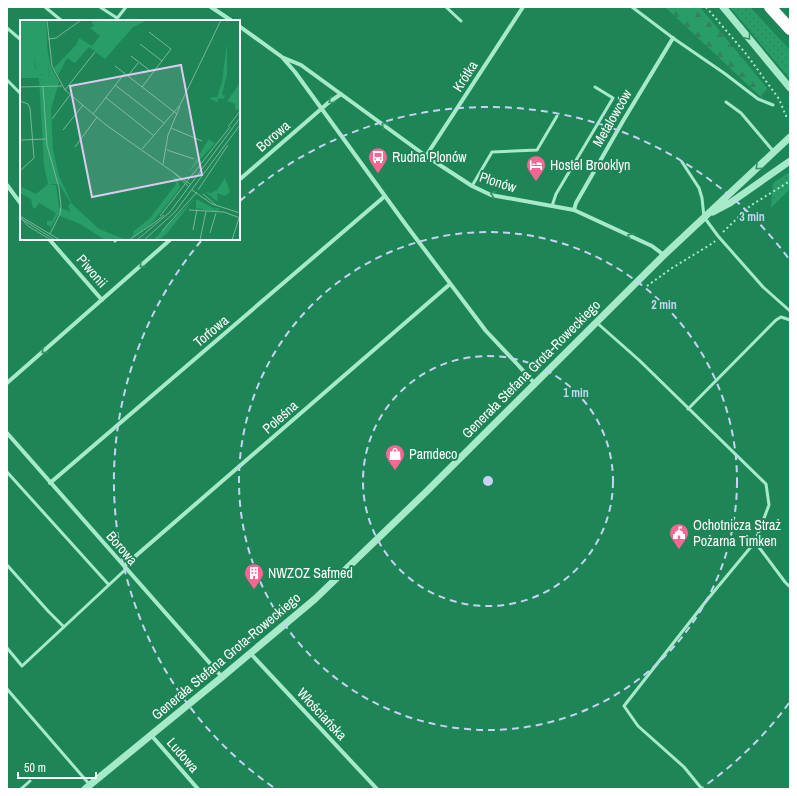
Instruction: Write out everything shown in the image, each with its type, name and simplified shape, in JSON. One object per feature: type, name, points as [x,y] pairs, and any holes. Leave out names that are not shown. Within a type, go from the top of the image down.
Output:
[{"type":"highway","points":[[770,7],[790,29]]},
{"type":"street","points":[[211,7],[230,20]]},
{"type":"street","name":"Krótka","points":[[426,156],[523,7]]},
{"type":"street","points":[[723,7],[790,89]]},
{"type":"street","name":"Plonów","points":[[240,27],[282,57],[301,65],[426,156],[472,186],[491,195],[574,210],[652,246],[664,254]]},
{"type":"street","name":"Metalowców","points":[[574,210],[576,203],[623,121],[673,38]]},
{"type":"street","name":"Plonów","points":[[282,57],[295,72],[384,196],[486,331],[518,364],[534,384]]},
{"type":"street","name":"Borowa","points":[[240,179],[321,109],[341,94]]},
{"type":"street","name":"Generała Stefana Grota-Roweckiego","points":[[87,787],[315,599],[425,493],[664,254],[790,136]]},
{"type":"street","name":"Generała Stefana Grota-Roweckiego","points":[[704,217],[730,203],[790,161]]},
{"type":"street","points":[[7,185],[20,203]]},
{"type":"street","name":"Torfowa","points":[[50,483],[384,196]]},
{"type":"street","name":"Piwonii","points":[[50,240],[102,300]]},
{"type":"street","points":[[8,382],[170,240]]},
{"type":"street","name":"Poleśna","points":[[125,568],[450,284]]},
{"type":"street","name":"Borowa","points":[[7,433],[222,677]]},
{"type":"street","name":"Włościańska","points":[[250,654],[377,789]]},
{"type":"street","name":"Ludowa","points":[[151,735],[198,789]]},
{"type":"lane","points":[[44,7],[61,20]]},
{"type":"lane","points":[[100,7],[116,20],[126,7]]},
{"type":"lane","points":[[446,7],[461,21]]},
{"type":"lane","points":[[632,7],[758,99],[774,106]]},
{"type":"lane","points":[[7,28],[20,39]]},
{"type":"lane","points":[[7,80],[20,93]]},
{"type":"lane","points":[[552,206],[556,194],[613,98],[595,87]]},
{"type":"lane","points":[[726,102],[741,114],[774,152]]},
{"type":"lane","points":[[472,186],[492,152],[537,150],[557,116]]},
{"type":"lane","points":[[682,162],[699,188],[702,198],[704,217],[718,236],[763,287],[790,311]]},
{"type":"lane","points":[[688,409],[776,320],[781,317],[790,320]]},
{"type":"lane","points":[[596,321],[639,360],[766,484],[769,505],[755,542],[707,600],[624,706],[638,726],[684,767],[702,789]]},
{"type":"lane","points":[[7,472],[109,585]]},
{"type":"lane","points":[[755,542],[790,587]]},
{"type":"lane","points":[[7,565],[64,627]]},
{"type":"lane","points":[[7,648],[22,666],[109,585],[125,568]]},
{"type":"lane","points":[[7,689],[87,787]]},
{"type":"lane","points":[[21,789],[30,781]]},
{"type":"path","points":[[706,7],[747,55],[779,99],[786,116],[790,115]]},
{"type":"path","points":[[646,286],[713,243],[718,236],[750,206],[790,180]]},
{"type":"green space","points":[[665,7],[700,7],[767,88],[762,98]]},
{"type":"green space","points":[[730,7],[750,7],[790,50],[790,79]]},
{"type":"green space","points":[[790,172],[790,191],[788,191],[771,208],[773,183]]},
{"type":"place","name":"Rudna Plonów","points":[[378,174]]},
{"type":"place","name":"Hostel Brooklyn","points":[[536,182]]},
{"type":"place","name":"Pamdeco","points":[[395,471]]},
{"type":"place","name":"Ochotnicza Straż Pożarna Timken","points":[[679,550]]},
{"type":"place","name":"NWZOZ Safmed","points":[[254,590]]}]
